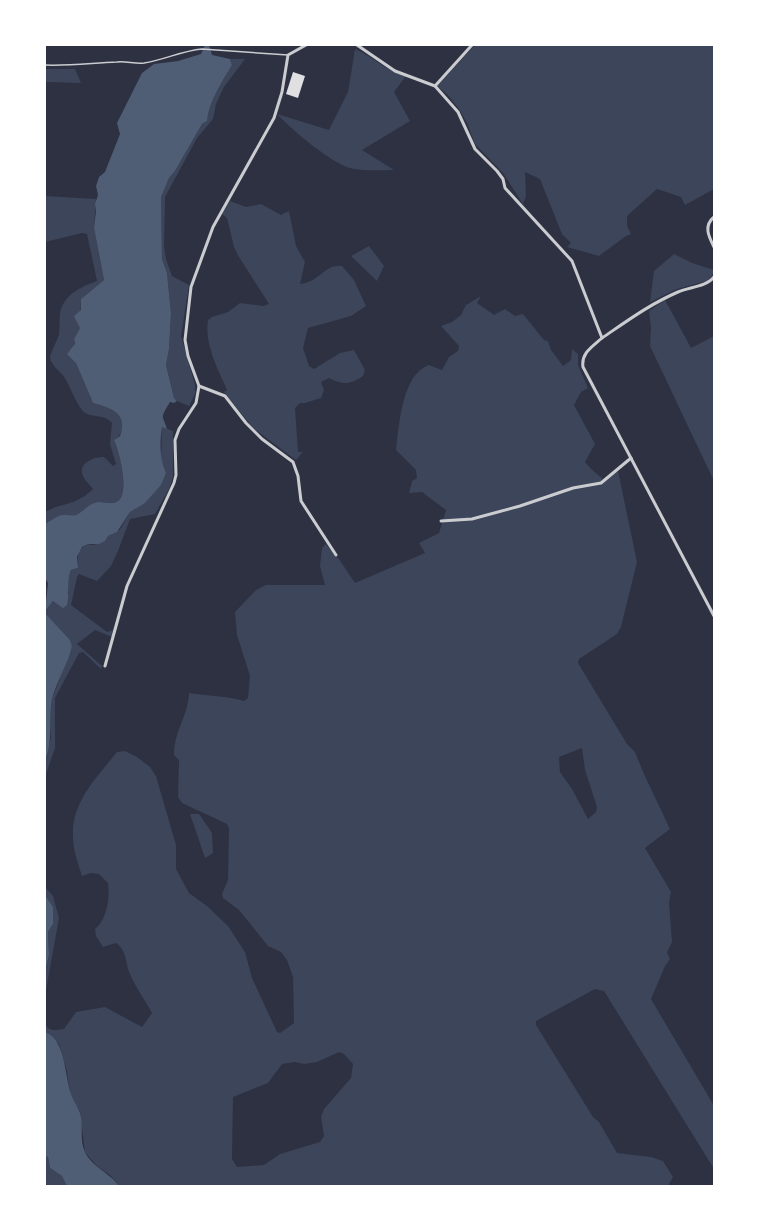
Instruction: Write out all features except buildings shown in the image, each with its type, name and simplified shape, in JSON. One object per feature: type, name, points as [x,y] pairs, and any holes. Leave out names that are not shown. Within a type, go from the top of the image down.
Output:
[{"type":"street","points":[[105,666],[129,580],[174,483],[176,475],[175,440],[179,429],[196,403],[199,386],[188,356],[185,340],[191,287],[213,227],[274,118],[282,92],[288,56],[306,45]]},
{"type":"street","points":[[357,45],[374,55],[395,71],[435,86],[458,112],[475,149],[497,171],[503,179],[505,188],[572,261],[602,338]]},
{"type":"street","points":[[435,86],[472,45]]},
{"type":"street","points":[[714,217],[709,223],[708,229],[714,247]]},
{"type":"street","points":[[714,277],[711,281],[702,285],[681,290],[658,301],[602,338],[586,352],[582,360],[583,367],[714,616]]},
{"type":"street","points":[[199,386],[225,396],[246,423],[262,439],[293,462],[298,476],[301,501],[336,555]]},
{"type":"street","points":[[441,521],[472,519],[520,506],[573,488],[601,483],[631,458]]},
{"type":"lane","points":[[45,65],[75,65],[119,61],[133,64],[146,63],[188,50],[202,49],[288,56]]},
{"type":"shaded area","points":[[205,45],[209,45],[212,55],[230,59],[232,65],[213,99],[207,121],[202,124],[175,171],[169,178],[161,197],[162,259],[167,273],[171,313],[169,349],[166,365],[174,398],[177,401],[174,403],[170,402],[163,416],[167,429],[162,427],[161,450],[162,462],[166,473],[161,485],[144,504],[130,512],[117,532],[108,536],[105,541],[99,544],[88,544],[82,547],[77,557],[78,568],[71,570],[68,583],[67,605],[63,608],[53,601],[45,611],[48,583],[45,578],[45,524],[61,515],[76,515],[89,505],[97,502],[109,503],[118,501],[123,489],[121,462],[114,440],[120,436],[122,422],[120,417],[112,410],[93,403],[76,363],[67,354],[75,344],[74,339],[80,328],[74,316],[81,310],[81,299],[104,280],[94,228],[96,211],[95,204],[98,195],[96,186],[99,177],[105,172],[120,134],[117,123],[142,73],[154,64],[178,61],[201,54]]},
{"type":"shaded area","points":[[475,45],[714,45],[714,189],[685,205],[681,197],[657,189],[627,216],[627,226],[631,234],[599,256],[567,247],[571,243],[562,234],[540,179],[525,172],[526,196],[523,204],[503,173],[475,144],[467,123],[459,109],[448,95],[437,86]]},
{"type":"shaded area","points":[[355,49],[387,68],[406,76],[394,92],[410,121],[362,150],[394,170],[363,170],[346,166],[314,146],[277,114],[329,130],[348,92]]},
{"type":"shaded area","points":[[230,59],[245,59],[224,87],[216,104],[213,119],[197,138],[165,197],[164,247],[166,259],[172,276],[189,285],[181,336],[195,385],[195,394],[189,406],[177,401],[174,398],[166,365],[169,349],[171,313],[167,273],[162,259],[161,196],[169,178],[175,171],[202,124],[207,121],[213,99],[232,65]]},
{"type":"shaded area","points":[[45,69],[75,69],[81,83],[45,82]]},
{"type":"shaded area","points":[[45,196],[96,199],[94,228],[104,280],[81,299],[80,328],[74,339],[76,363],[93,403],[110,408],[116,412],[121,420],[121,433],[114,440],[121,462],[123,489],[118,501],[112,503],[97,502],[89,505],[76,515],[61,515],[45,524],[45,512],[75,501],[93,489],[82,473],[82,469],[86,462],[95,458],[104,457],[113,466],[116,464],[110,444],[112,423],[105,418],[85,413],[82,410],[66,381],[52,363],[50,358],[59,335],[60,313],[65,301],[74,292],[97,281],[87,234],[82,233],[45,242]]},
{"type":"shaded area","points":[[230,201],[246,207],[261,204],[281,215],[289,211],[296,246],[305,262],[300,284],[307,283],[331,268],[342,266],[354,280],[366,306],[351,316],[308,328],[303,348],[309,366],[314,369],[340,353],[354,350],[365,370],[363,376],[354,381],[342,383],[329,378],[321,382],[324,390],[321,398],[300,403],[295,408],[298,452],[303,452],[296,460],[253,428],[224,392],[227,390],[210,347],[207,329],[208,320],[212,317],[228,312],[240,303],[263,306],[269,304],[234,247],[227,218],[222,214]]},
{"type":"shaded area","points":[[369,246],[384,266],[377,281],[351,256]]},
{"type":"shaded area","points":[[674,254],[692,263],[714,270],[712,276],[707,281],[677,289],[650,302],[654,271]]},
{"type":"shaded area","points":[[481,296],[477,303],[494,315],[505,309],[515,316],[523,314],[544,340],[548,341],[551,350],[563,366],[571,360],[572,349],[578,354],[578,365],[588,388],[581,392],[574,405],[595,444],[585,462],[602,478],[601,482],[618,471],[637,562],[621,627],[617,634],[579,659],[578,663],[627,744],[635,752],[670,829],[645,848],[671,892],[669,903],[672,942],[667,952],[670,959],[665,966],[651,999],[714,1104],[714,1169],[604,991],[595,989],[536,1021],[536,1025],[593,1117],[599,1122],[617,1153],[651,1157],[663,1161],[673,1177],[668,1186],[119,1186],[111,1176],[96,1165],[85,1152],[80,1112],[70,1093],[67,1071],[59,1044],[45,1032],[45,1024],[51,1029],[64,1029],[76,1012],[105,1007],[142,1027],[152,1013],[132,979],[120,946],[116,943],[103,947],[96,936],[95,929],[102,920],[107,908],[108,883],[99,874],[91,873],[82,876],[73,842],[73,824],[76,812],[87,791],[117,752],[125,751],[137,757],[150,767],[156,776],[176,845],[176,869],[189,893],[207,906],[228,926],[245,952],[252,978],[277,1032],[280,1033],[294,1023],[293,977],[287,960],[281,952],[268,946],[239,910],[223,898],[222,894],[228,880],[229,829],[227,824],[182,803],[178,797],[179,760],[174,755],[176,738],[186,709],[189,693],[244,701],[248,698],[250,676],[237,635],[235,612],[256,590],[266,585],[325,585],[320,566],[322,548],[326,544],[339,559],[355,583],[425,553],[419,543],[439,533],[446,510],[422,492],[409,493],[412,481],[417,478],[416,470],[396,450],[397,440],[407,389],[420,370],[429,365],[442,370],[449,357],[458,351],[459,346],[441,326],[452,322],[461,315],[466,305]],"holes":[[[582,748],[585,770],[597,807],[596,812],[588,819],[572,789],[560,772],[559,757]],[[339,1052],[344,1054],[353,1064],[351,1078],[324,1109],[321,1117],[324,1136],[320,1142],[280,1154],[264,1165],[237,1167],[232,1159],[233,1097],[268,1083],[282,1064],[295,1062],[304,1064],[317,1062]]]},
{"type":"shaded area","points":[[665,300],[691,348],[714,336],[714,481],[650,346],[651,328],[649,311]]},
{"type":"shaded area","points":[[162,427],[173,431],[173,477],[169,489],[155,514],[130,519],[111,566],[97,581],[79,574],[77,577],[71,605],[107,632],[113,630],[112,637],[95,630],[77,644],[102,666],[101,669],[83,652],[79,653],[55,698],[55,748],[45,777],[45,760],[51,738],[50,713],[52,699],[72,646],[70,640],[45,613],[46,609],[54,601],[69,594],[67,584],[71,570],[78,568],[78,557],[82,548],[88,544],[93,545],[105,541],[108,536],[117,532],[130,512],[144,504],[166,473],[161,463]]},
{"type":"shaded area","points":[[45,613],[70,640],[72,646],[52,699],[50,737],[48,752],[45,760]]},
{"type":"shaded area","points":[[190,814],[199,814],[212,833],[213,853],[205,858]]},
{"type":"shaded area","points":[[45,887],[53,896],[59,918],[45,996],[45,972],[49,955],[48,932],[53,924],[53,907],[45,895]]},
{"type":"shaded area","points":[[45,895],[53,907],[53,924],[48,932],[49,955],[45,972]]},
{"type":"shaded area","points":[[45,1032],[52,1036],[57,1042],[63,1058],[70,1091],[81,1118],[82,1143],[85,1152],[96,1166],[111,1177],[119,1186],[67,1186],[62,1176],[50,1168],[48,1157],[45,1156]]},
{"type":"shaded area","points":[[45,1156],[48,1157],[50,1168],[62,1176],[67,1186],[48,1186],[45,1183]]}]
